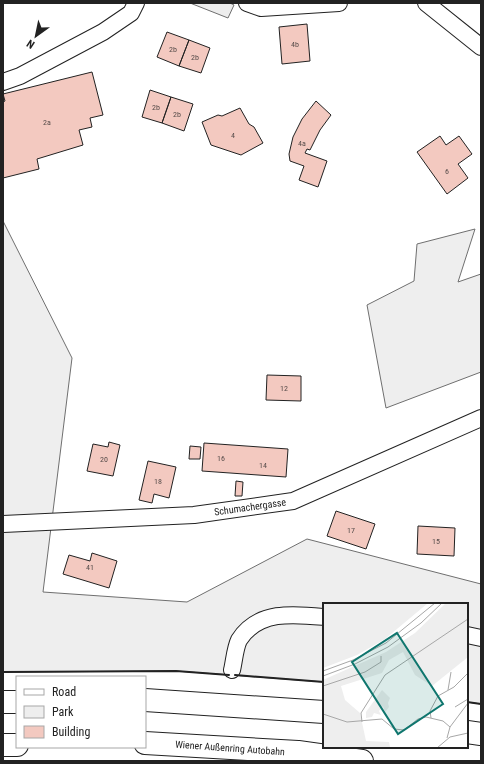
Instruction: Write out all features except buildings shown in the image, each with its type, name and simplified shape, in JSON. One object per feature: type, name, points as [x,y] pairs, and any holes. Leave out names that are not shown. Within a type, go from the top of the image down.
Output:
[{"type":"highway","points":[[146,700],[323,712]]},
{"type":"highway","points":[[3,702],[16,702]]},
{"type":"highway","points":[[468,732],[481,734]]},
{"type":"highway","name":"Wiener Außenring Autobahn","points":[[146,743],[298,752],[362,761]]},
{"type":"highway","points":[[3,745],[16,745]]},
{"type":"street","points":[[3,82],[20,76],[103,32],[131,13],[136,3]]},
{"type":"street","points":[[247,3],[261,8],[339,3]]},
{"type":"street","points":[[426,3],[481,47]]},
{"type":"street","name":"Schumachergasse","points":[[3,524],[194,515],[293,501],[481,418]]},
{"type":"street","points":[[232,670],[239,641],[257,621],[291,614],[323,617]]},
{"type":"street","points":[[468,635],[481,638]]},
{"type":"green space","points":[[3,221],[72,358],[43,592],[187,602],[307,539],[481,584],[481,704],[468,702],[468,603],[323,603],[323,682],[176,671],[3,672]]},
{"type":"green space","points":[[475,229],[458,282],[481,274],[481,372],[386,408],[367,305],[414,281],[417,244]]},
{"type":"shaded area","points":[[190,3],[230,3],[234,5],[228,18]]},
{"type":"wall","points":[[3,672],[176,671],[229,675]]},
{"type":"wall","points":[[235,675],[323,682]]},
{"type":"wall","points":[[468,702],[481,704]]}]
